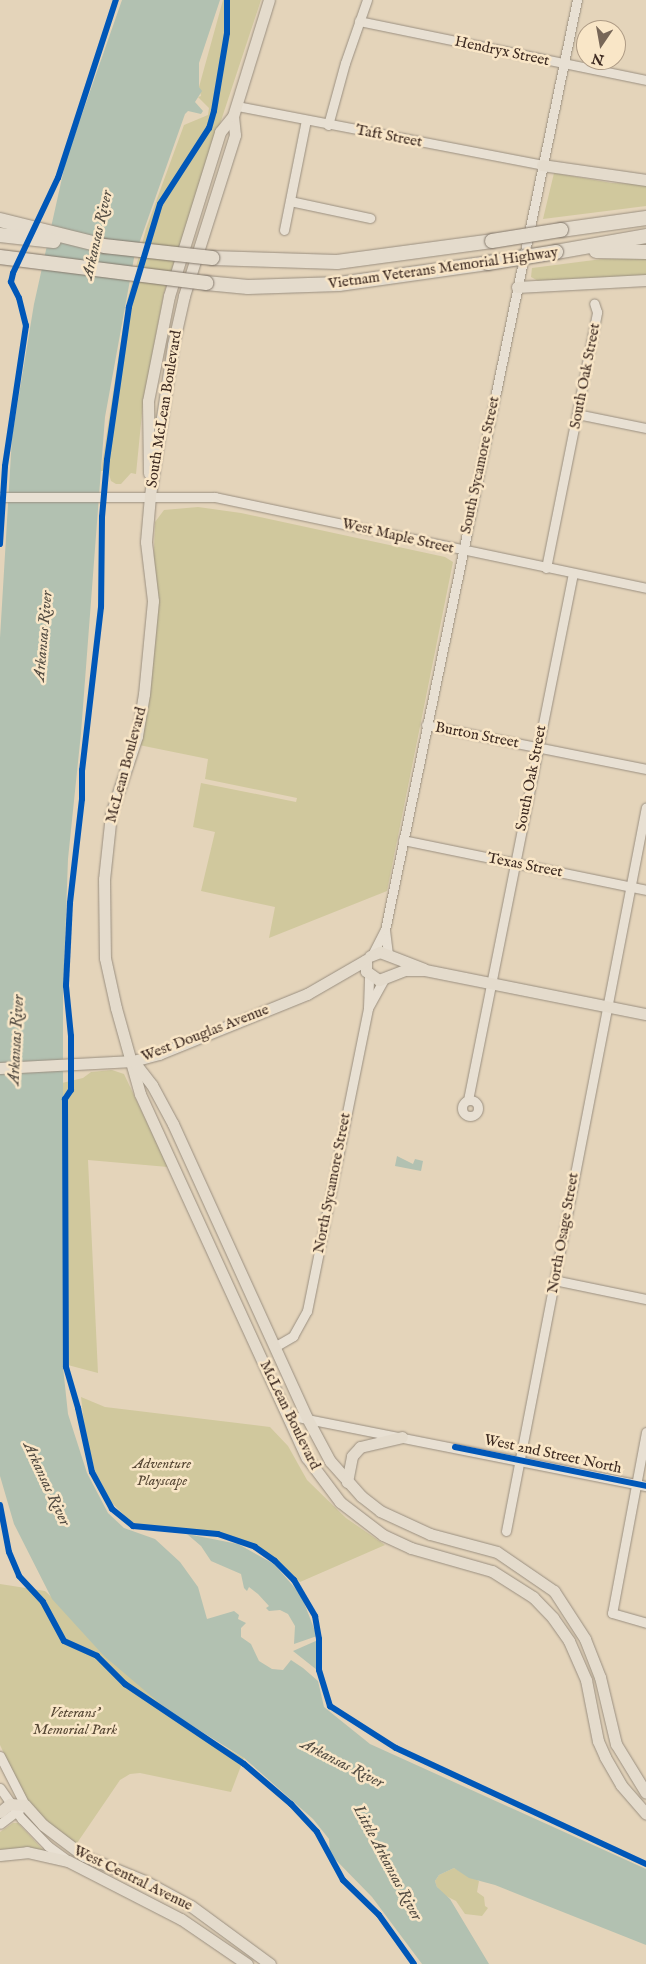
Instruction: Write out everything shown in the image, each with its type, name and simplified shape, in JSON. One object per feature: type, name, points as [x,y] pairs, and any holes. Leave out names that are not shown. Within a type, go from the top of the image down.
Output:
[{"type":"highway","name":"Vietnam Veterans Memorial Highway","points":[[0,235],[212,258],[337,262],[646,218]]},
{"type":"highway","points":[[0,220],[104,246]]},
{"type":"highway","name":"Vietnam Veterans Memorial Highway","points":[[0,256],[60,266],[206,283],[267,287],[340,284],[488,263],[646,236]]},
{"type":"highway","points":[[556,252],[646,252]]},
{"type":"highway","points":[[0,262],[60,266]]},
{"type":"main road","name":"South McLean Boulevard","points":[[150,496],[173,344],[184,296],[235,136],[235,111],[269,0]]},
{"type":"main road","name":"South McLean Boulevard","points":[[150,496],[147,422],[161,329],[185,239],[220,132],[235,111]]},
{"type":"main road","points":[[542,165],[646,180]]},
{"type":"main road","points":[[517,287],[646,280]]},
{"type":"main road","name":"McLean Boulevard","points":[[150,496],[146,542],[153,601],[144,694],[137,736],[111,814],[102,905],[109,980],[133,1061],[140,1094],[287,1415],[322,1481],[360,1519],[384,1535],[411,1548],[492,1571],[533,1597],[553,1618],[569,1641],[586,1680],[598,1741],[605,1757],[621,1785],[646,1814]]},
{"type":"main road","name":"West Douglas Avenue","points":[[0,1068],[133,1061],[186,1043],[343,976],[369,957],[380,952],[425,970]]},
{"type":"main road","points":[[387,978],[393,967],[389,956]]},
{"type":"main road","points":[[369,957],[369,975]]},
{"type":"main road","name":"West Douglas Avenue","points":[[343,976],[369,975],[387,978],[405,970],[425,970],[646,1014]]},
{"type":"main road","name":"McLean Boulevard","points":[[133,1061],[152,1085],[173,1124],[276,1346],[320,1446],[347,1482],[361,1496],[391,1517],[430,1534],[497,1552],[554,1591],[585,1638],[600,1677],[616,1744],[646,1792]]},
{"type":"main road","points":[[347,1482],[352,1456],[360,1447],[402,1437]]},
{"type":"main road","points":[[0,1812],[17,1807]]},
{"type":"main road","name":"West Central Avenue","points":[[17,1807],[84,1856],[145,1881],[211,1918],[270,1964]]},
{"type":"main road","name":"West Central Avenue","points":[[0,1855],[27,1852],[68,1861],[158,1906],[202,1932],[247,1964]]},
{"type":"street","points":[[328,125],[367,0]]},
{"type":"street","name":"South Sycamore Street","points":[[369,957],[385,930],[576,0]]},
{"type":"street","name":"Hendryx Street","points":[[359,21],[646,80]]},
{"type":"street","name":"Taft Street","points":[[235,111],[306,120],[542,165]]},
{"type":"street","points":[[284,230],[306,120]]},
{"type":"street","points":[[290,201],[370,218]]},
{"type":"street","name":"South Oak Street","points":[[546,568],[597,312],[594,303]]},
{"type":"street","points":[[577,414],[646,428]]},
{"type":"street","name":"West Maple Street","points":[[0,497],[150,496],[230,500],[462,551],[646,588]]},
{"type":"street","name":"South Oak Street","points":[[468,1100],[572,573]]},
{"type":"street","name":"Burton Street","points":[[426,725],[646,769]]},
{"type":"street","name":"North Osage Street","points":[[506,1531],[646,807]]},
{"type":"street","name":"Texas Street","points":[[403,840],[646,890]]},
{"type":"street","name":"South Sycamore Street","points":[[385,930],[389,956]]},
{"type":"street","name":"North Sycamore Street","points":[[276,1346],[300,1329],[307,1311],[368,1008],[369,975]]},
{"type":"street","name":"North Sycamore Street","points":[[368,1008],[387,978]]},
{"type":"street","points":[[554,1280],[646,1299]]},
{"type":"street","name":"West 2nd Street North","points":[[287,1415],[646,1486]]},
{"type":"street","points":[[646,1432],[612,1613],[646,1623]]},
{"type":"street","name":"West Central Avenue","points":[[0,1756],[17,1807],[48,1846],[68,1861]]},
{"type":"street","points":[[0,1788],[17,1807],[0,1824]]},
{"type":"street","points":[[202,1932],[211,1918]]},
{"type":"street","points":[[202,1932],[213,1928],[220,1930],[264,1964]]},
{"type":"green space","points":[[223,0],[261,0],[164,293],[143,403],[136,474],[131,473],[121,484],[116,484],[111,481],[108,471],[101,471],[127,301],[146,229],[184,125],[208,115],[209,108],[198,97],[201,96],[199,87]]},
{"type":"green space","points":[[554,173],[612,183],[646,184],[646,206],[543,219]]},
{"type":"green space","points":[[646,258],[646,276],[540,282],[531,277],[532,268],[602,259]]},
{"type":"green space","points":[[198,507],[241,513],[445,557],[453,562],[387,891],[269,938],[275,907],[201,891],[215,832],[193,827],[201,783],[296,802],[297,798],[205,779],[208,759],[139,745],[149,688],[155,522],[164,510]]},
{"type":"green space","points":[[112,1070],[124,1074],[168,1167],[88,1160],[98,1373],[64,1364],[62,1083],[83,1078],[91,1072]]},
{"type":"green space","name":"Adventure Playscape","points":[[81,1397],[105,1407],[270,1427],[288,1446],[307,1480],[346,1518],[385,1545],[300,1582],[280,1562],[244,1540],[209,1531],[149,1527],[131,1522],[111,1502],[95,1471],[85,1433]]},
{"type":"green space","name":"Veterans’ Memorial Park","points":[[0,1584],[45,1591],[191,1728],[244,1758],[231,1792],[140,1773],[130,1774],[120,1780],[75,1846],[48,1823],[26,1800],[0,1745]]},
{"type":"green space","points":[[13,1823],[18,1823],[44,1851],[0,1852],[0,1832]]},
{"type":"green space","points":[[454,1868],[479,1881],[477,1892],[484,1897],[485,1906],[488,1908],[482,1916],[465,1914],[456,1901],[442,1894],[437,1887],[435,1881],[439,1875]]},
{"type":"water","points":[[122,0],[220,0],[199,63],[199,87],[202,91],[195,102],[203,111],[201,114],[188,111],[185,114],[134,258],[105,417],[81,733],[68,859],[63,995],[63,1367],[68,1414],[87,1473],[108,1513],[124,1528],[155,1539],[180,1562],[198,1587],[207,1619],[234,1611],[239,1615],[238,1619],[246,1623],[241,1628],[241,1637],[251,1644],[259,1661],[272,1669],[283,1670],[291,1660],[303,1668],[318,1681],[324,1707],[370,1744],[646,1869],[646,1945],[495,1885],[469,1878],[454,1868],[439,1875],[435,1881],[437,1887],[450,1899],[489,1964],[422,1964],[372,1897],[330,1854],[329,1839],[313,1819],[244,1758],[170,1712],[104,1656],[52,1599],[14,1524],[0,1476],[0,638],[12,437],[34,304],[66,160]]},
{"type":"water","points":[[397,1156],[413,1164],[415,1159],[423,1161],[421,1171],[395,1166]]},
{"type":"water","points":[[187,1534],[238,1544],[274,1564],[301,1595],[317,1636],[294,1644],[295,1626],[288,1614],[280,1610],[269,1611],[266,1608],[269,1606],[258,1594],[249,1587],[247,1591],[244,1588],[241,1574],[211,1561],[201,1546]]},
{"type":"water","points":[[318,1640],[317,1667],[317,1670],[293,1651]]},
{"type":"cycle path","points":[[0,544],[5,466],[26,326],[19,298],[11,282],[13,273],[58,178],[116,0]]},
{"type":"cycle path","points":[[227,0],[227,33],[214,111],[209,128],[160,204],[129,307],[107,460],[102,517],[101,607],[82,770],[82,799],[70,903],[66,986],[71,1036],[71,1090],[65,1099],[66,1367],[78,1408],[92,1472],[112,1509],[133,1526],[218,1534],[255,1547],[275,1561],[294,1580],[315,1616],[319,1639],[319,1670],[330,1706],[396,1748],[646,1864]]},
{"type":"cycle path","points":[[455,1447],[646,1486]]},
{"type":"cycle path","points":[[0,1505],[9,1552],[19,1576],[43,1602],[64,1641],[97,1656],[125,1684],[244,1764],[291,1804],[317,1832],[343,1880],[379,1915],[414,1964]]},
{"type":"water label","name":"Arkansas River","points":[[98,235]]},
{"type":"water label","name":"Arkansas River","points":[[44,636]]},
{"type":"water label","name":"Arkansas River","points":[[17,1040]]},
{"type":"water label","name":"Arkansas River","points":[[46,1484]]},
{"type":"water label","name":"Arkansas River","points":[[342,1764]]},
{"type":"water label","name":"Little Arkansas River","points":[[387,1863]]}]
